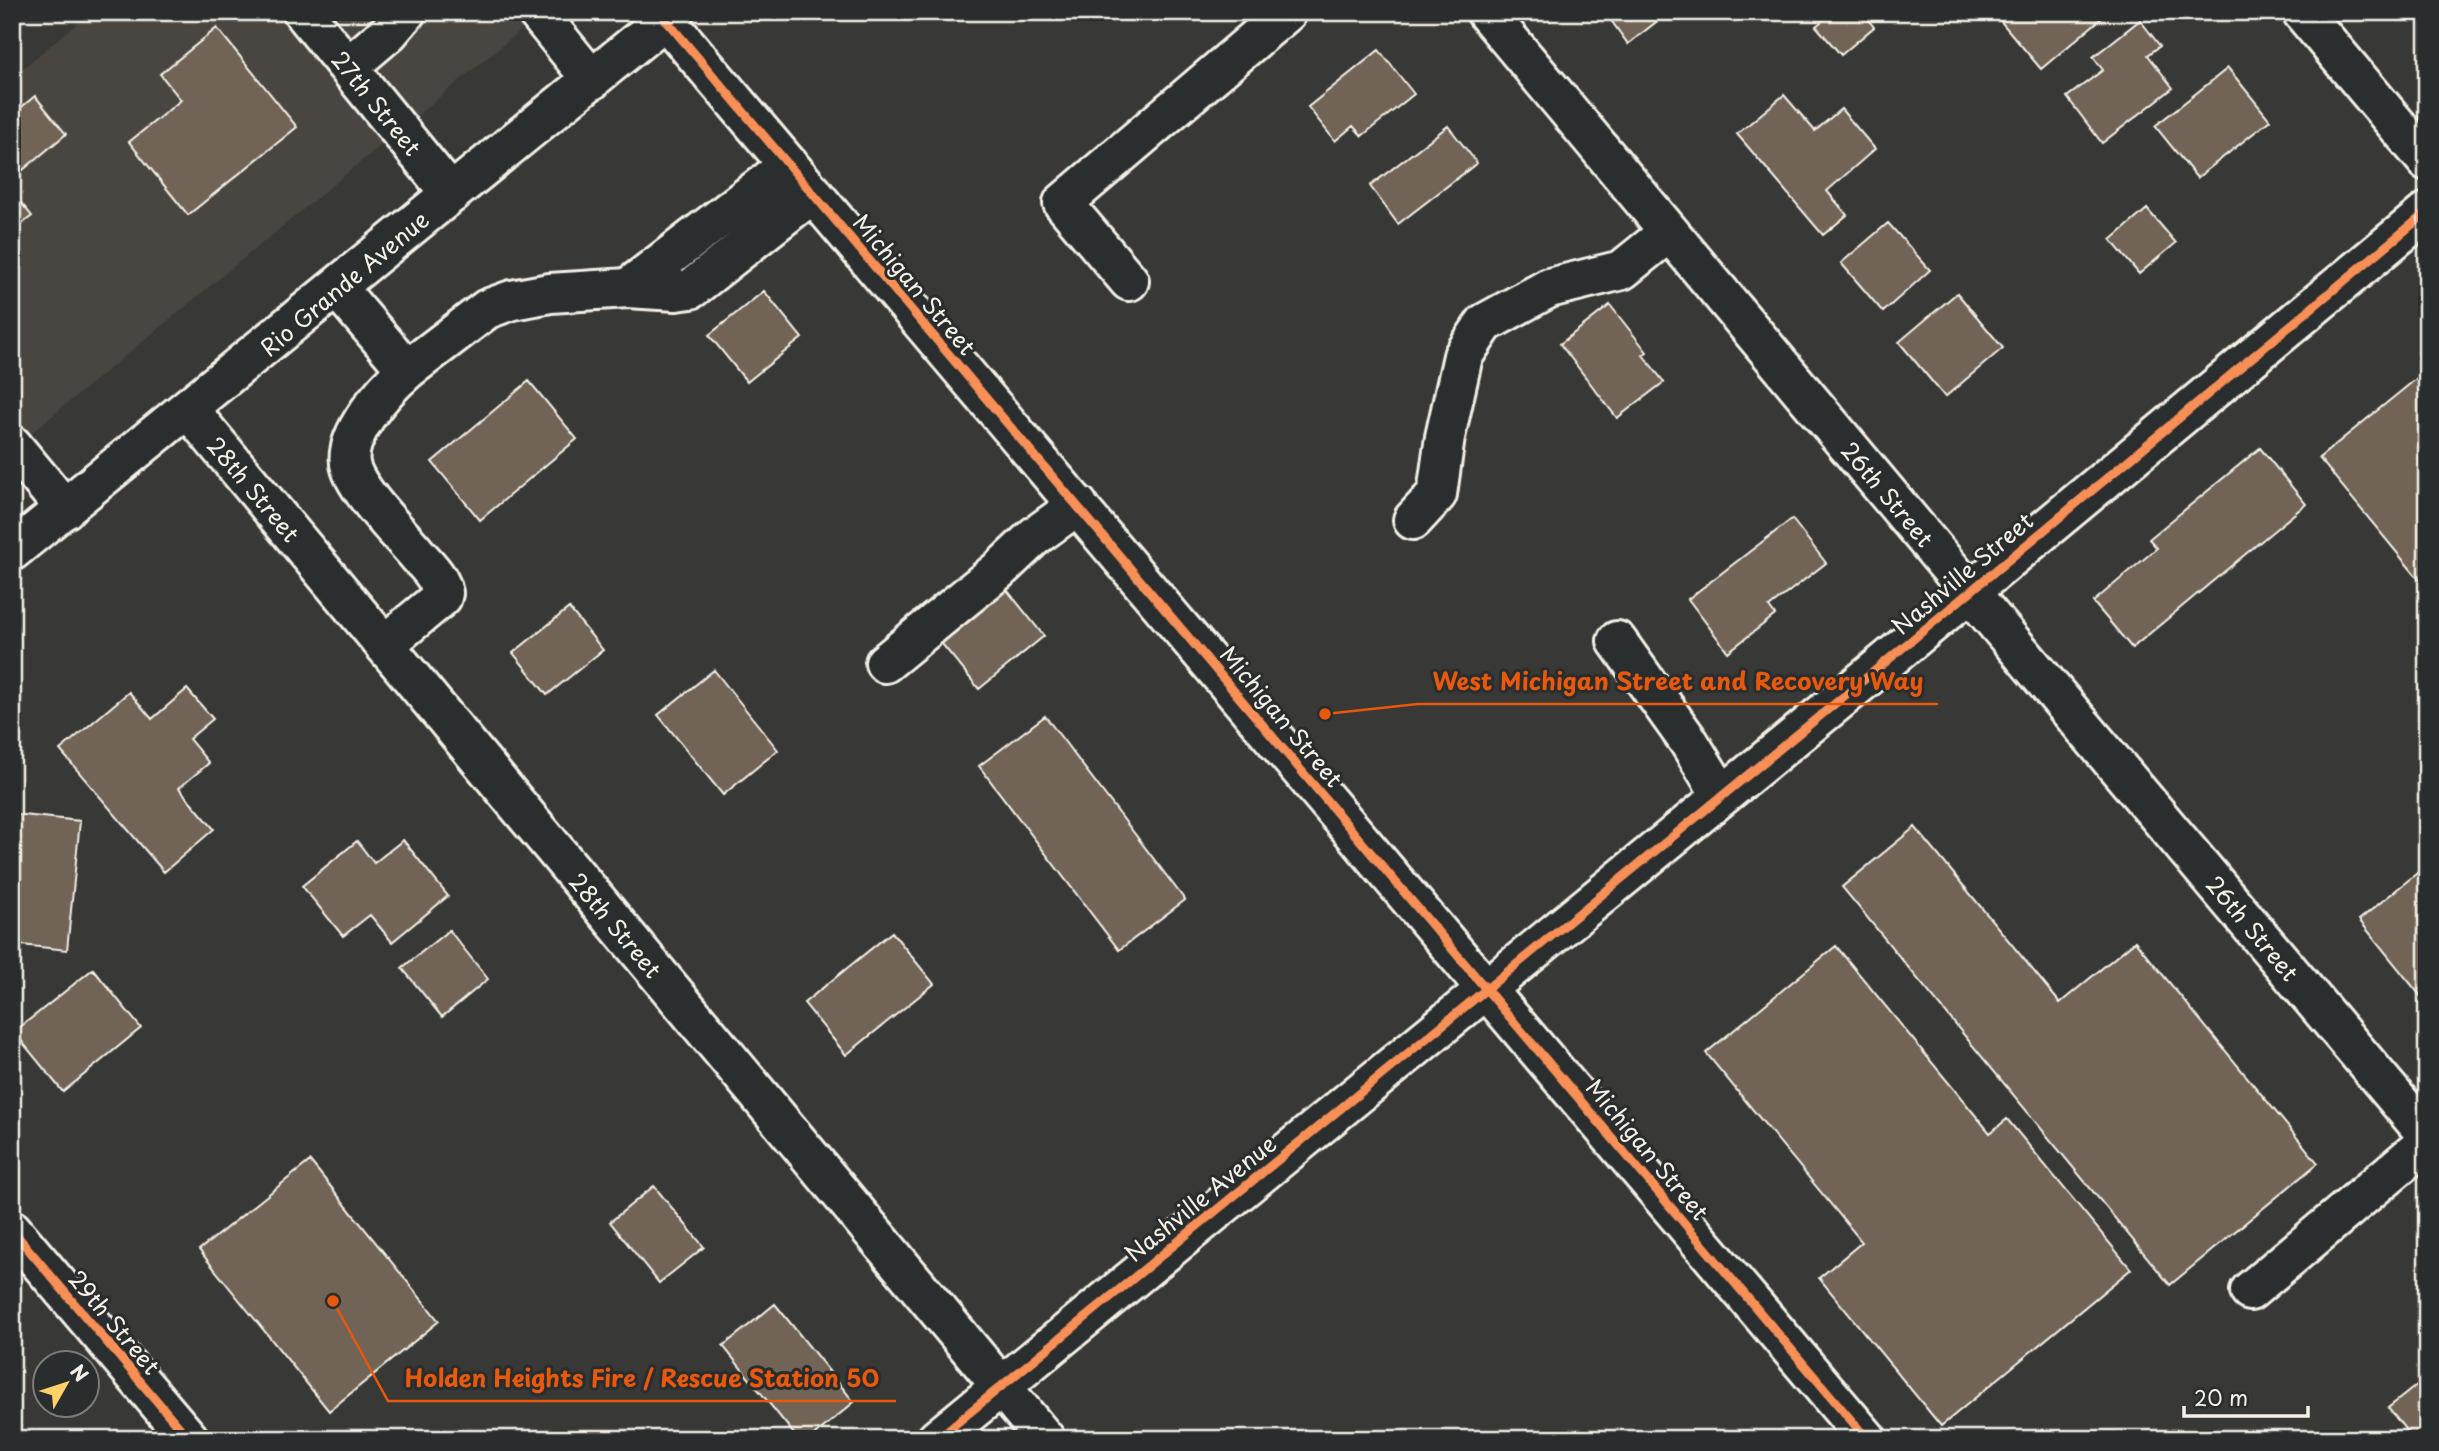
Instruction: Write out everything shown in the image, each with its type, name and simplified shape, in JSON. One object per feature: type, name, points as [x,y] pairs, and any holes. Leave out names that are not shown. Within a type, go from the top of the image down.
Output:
[{"type":"street","name":"27th Street","points":[[303,12],[451,194]]},
{"type":"street","points":[[348,67],[389,32],[406,12]]},
{"type":"street","points":[[537,12],[592,80]]},
{"type":"street","points":[[1129,281],[1063,203],[1287,12]]},
{"type":"street","name":"26th Street","points":[[1486,12],[2427,1135]]},
{"type":"street","points":[[2302,12],[2427,161]]},
{"type":"street","name":"Rio Grande Avenue","points":[[12,551],[338,289],[670,16]]},
{"type":"street","name":"Michigan Street","points":[[670,16],[801,179],[1867,1439]]},
{"type":"street","points":[[384,645],[442,597],[443,593],[433,573],[367,494],[350,466],[349,455],[361,424],[393,382],[487,309],[512,300],[550,293],[628,288],[676,291],[691,289],[801,179]]},
{"type":"street","name":"Nashville Street","points":[[1487,988],[1970,592],[2427,212]]},
{"type":"street","points":[[1413,520],[1437,494],[1445,437],[1463,356],[1485,323],[1549,288],[1622,270],[1669,232]]},
{"type":"street","points":[[338,289],[407,370]]},
{"type":"street","name":"28th Street","points":[[189,410],[1045,1439]]},
{"type":"street","points":[[12,445],[65,509]]},
{"type":"street","points":[[885,663],[1035,537],[1078,505]]},
{"type":"street","points":[[1616,641],[1689,741],[1722,796]]},
{"type":"street","name":"Nashville Avenue","points":[[937,1439],[1487,988]]},
{"type":"street","points":[[2250,1291],[2427,1142]]},
{"type":"street","name":"29th Street","points":[[12,1230],[189,1439]]},
{"type":"shaded area","points":[[91,12],[543,12],[12,449],[12,77]]},
{"type":"building","points":[[1605,12],[1669,12],[1628,44]]},
{"type":"building","points":[[1833,12],[1862,12],[1874,27],[1841,55],[1816,26]]},
{"type":"building","points":[[2004,12],[2109,12],[2041,69],[1998,18]]},
{"type":"building","points":[[2140,20],[2160,46],[2148,55],[2173,88],[2102,143],[2067,97],[2103,70],[2093,57]]},
{"type":"building","points":[[217,28],[297,127],[188,215],[129,142],[181,100],[160,74]]},
{"type":"building","points":[[1379,50],[1414,94],[1362,136],[1353,126],[1335,141],[1308,107]]},
{"type":"building","points":[[2228,68],[2270,120],[2197,178],[2155,126]]},
{"type":"building","points":[[1784,95],[1815,131],[1841,109],[1875,149],[1827,191],[1847,215],[1823,235],[1737,134]]},
{"type":"building","points":[[35,96],[66,134],[12,179],[12,115]]},
{"type":"building","points":[[1448,126],[1477,163],[1398,224],[1370,186]]},
{"type":"building","points":[[12,192],[32,216],[12,232]]},
{"type":"building","points":[[2147,209],[2176,243],[2139,274],[2111,240]]},
{"type":"building","points":[[1888,223],[1930,270],[1883,312],[1841,263]]},
{"type":"building","points":[[764,291],[802,338],[747,382],[709,335]]},
{"type":"building","points":[[1957,293],[2003,348],[1945,397],[1899,342]]},
{"type":"building","points":[[1610,305],[1647,352],[1643,355],[1664,382],[1617,418],[1560,344]]},
{"type":"building","points":[[2427,370],[2427,579],[2422,583],[2319,458]]},
{"type":"building","points":[[529,381],[577,439],[480,520],[432,462]]},
{"type":"building","points":[[2260,448],[2306,504],[2132,648],[2093,602],[2157,548],[2149,539]]},
{"type":"building","points":[[1792,519],[1826,563],[1769,607],[1775,615],[1728,652],[1688,599]]},
{"type":"building","points":[[999,580],[1044,636],[979,689],[933,633]]},
{"type":"building","points":[[569,608],[603,650],[547,695],[513,653]]},
{"type":"building","points":[[714,670],[778,750],[723,795],[658,715]]},
{"type":"building","points":[[187,689],[213,719],[189,739],[209,763],[179,788],[214,829],[164,872],[60,750],[129,692],[152,719]]},
{"type":"building","points":[[1045,716],[1185,900],[1119,950],[979,766]]},
{"type":"building","points":[[13,814],[80,821],[67,950],[12,944]]},
{"type":"building","points":[[1915,827],[2060,1003],[2135,941],[2318,1163],[2170,1285],[1842,887]]},
{"type":"building","points":[[403,840],[448,896],[392,942],[370,915],[343,936],[302,886],[357,841],[374,863]]},
{"type":"building","points":[[2427,865],[2427,1004],[2359,920]]},
{"type":"building","points":[[449,930],[488,979],[442,1017],[402,968]]},
{"type":"building","points":[[892,932],[934,984],[846,1055],[804,1003]]},
{"type":"building","points":[[1836,946],[1990,1133],[2007,1119],[2131,1269],[1941,1426],[1819,1278],[1862,1242],[1706,1053]]},
{"type":"building","points":[[93,969],[141,1028],[63,1092],[14,1032]]},
{"type":"building","points":[[310,1161],[439,1321],[329,1411],[199,1250]]},
{"type":"building","points":[[654,1186],[704,1247],[659,1283],[610,1222]]},
{"type":"building","points":[[775,1304],[854,1402],[810,1439],[798,1439],[723,1346]]},
{"type":"building","points":[[2427,1377],[2427,1439],[2413,1439],[2388,1408]]},
{"type":"cycle path","points":[[665,19],[1867,1439]]},
{"type":"cycle path","points":[[937,1439],[1865,679],[2427,212]]},
{"type":"cycle path","points":[[12,1230],[189,1439]]},
{"type":"place","name":"West Michigan Street and Recovery Way","points":[[1325,714]]},
{"type":"place","name":"Holden Heights Fire / Rescue Station 50","points":[[333,1301]]}]
